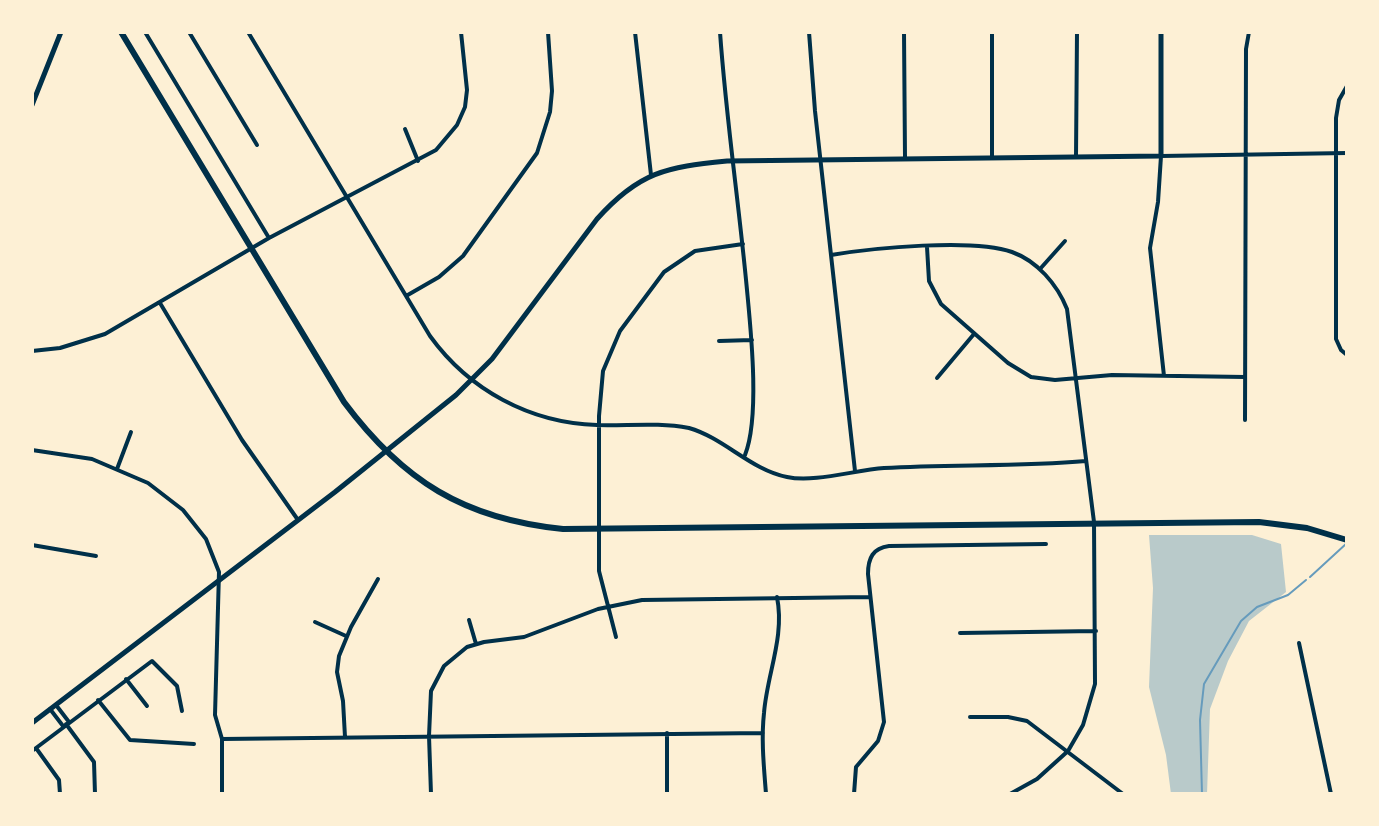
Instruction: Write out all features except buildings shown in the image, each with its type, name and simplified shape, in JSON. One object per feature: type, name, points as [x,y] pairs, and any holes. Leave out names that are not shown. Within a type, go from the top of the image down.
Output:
[{"type":"main road","points":[[121,32],[344,402],[384,451],[434,490],[473,509],[526,524],[599,529],[1259,522],[1332,534],[1347,540]]},
{"type":"street","points":[[32,105],[61,32]]},
{"type":"street","points":[[145,32],[269,238]]},
{"type":"street","points":[[189,32],[257,145]]},
{"type":"street","points":[[248,32],[439,349],[472,381],[505,402],[554,420],[599,426],[689,428],[773,473],[790,478],[855,471],[1086,461]]},
{"type":"street","points":[[32,351],[84,343],[123,325],[269,238],[436,150],[449,137],[462,115],[467,90],[461,32]]},
{"type":"street","points":[[406,296],[439,277],[463,256],[537,153],[550,112],[552,78],[548,32]]},
{"type":"street","points":[[635,32],[651,175]]},
{"type":"street","points":[[720,32],[752,340],[749,444],[744,456]]},
{"type":"street","points":[[809,32],[855,471]]},
{"type":"street","points":[[904,32],[905,158]]},
{"type":"street","points":[[992,32],[992,158]]},
{"type":"street","points":[[1076,157],[1077,32]]},
{"type":"street","points":[[1161,32],[1161,156],[1150,255],[1164,376]]},
{"type":"street","points":[[1245,420],[1246,49],[1249,32]]},
{"type":"street","points":[[1347,86],[1337,106],[1336,153],[1336,339],[1347,355]]},
{"type":"street","points":[[405,129],[418,161]]},
{"type":"street","points":[[32,723],[298,520],[472,381],[511,335],[597,219],[631,187],[651,175],[681,165],[733,161],[1347,153]]},
{"type":"street","points":[[1039,269],[1065,241]]},
{"type":"street","points":[[616,637],[599,571],[600,390],[610,350],[627,320],[658,279],[675,263],[695,251],[743,244]]},
{"type":"street","points":[[831,255],[927,247],[1000,248],[1023,257],[1039,269],[1057,290],[1067,309],[1094,522],[1096,675],[1091,704],[1068,751],[1053,767],[1010,794]]},
{"type":"street","points":[[927,247],[928,275],[941,304],[1016,369],[1031,377],[1045,380],[1112,375],[1245,377]]},
{"type":"street","points":[[160,303],[242,440],[298,520]]},
{"type":"street","points":[[937,378],[975,334]]},
{"type":"street","points":[[719,341],[752,340]]},
{"type":"street","points":[[117,469],[131,432]]},
{"type":"street","points":[[32,450],[92,459],[158,488],[183,510],[212,551],[219,572],[215,715],[222,739],[222,794]]},
{"type":"street","points":[[854,794],[856,767],[878,741],[884,726],[870,597],[868,566],[871,555],[889,546],[1046,544]]},
{"type":"street","points":[[32,545],[96,556]]},
{"type":"street","points":[[345,737],[337,664],[346,636],[378,579]]},
{"type":"street","points":[[766,794],[763,733],[765,700],[777,645],[777,597]]},
{"type":"street","points":[[431,794],[429,698],[436,677],[454,655],[476,644],[536,634],[607,607],[653,599],[870,597]]},
{"type":"street","points":[[469,620],[476,644]]},
{"type":"street","points":[[315,622],[346,636]]},
{"type":"street","points":[[960,633],[1096,631]]},
{"type":"street","points":[[1299,643],[1331,794]]},
{"type":"street","points":[[60,794],[59,780],[34,749],[152,661],[177,686],[182,711]]},
{"type":"street","points":[[126,679],[147,706]]},
{"type":"street","points":[[98,700],[130,740],[194,744]]},
{"type":"street","points":[[53,707],[94,762],[95,794]]},
{"type":"street","points":[[970,717],[1021,719],[1123,794]]},
{"type":"street","points":[[667,733],[667,794]]},
{"type":"street","points":[[222,739],[763,733]]},
{"type":"street","points":[[1023,787],[1026,794]]},
{"type":"shaded area","points":[[1149,535],[1252,535],[1281,544],[1286,592],[1249,621],[1228,661],[1210,709],[1207,794],[1171,794],[1166,755],[1149,687],[1153,588]]},
{"type":"waterway","points":[[1310,577],[1347,543]]},
{"type":"waterway","points":[[1202,794],[1200,720],[1204,684],[1241,621],[1257,607],[1288,595],[1306,580]]}]
